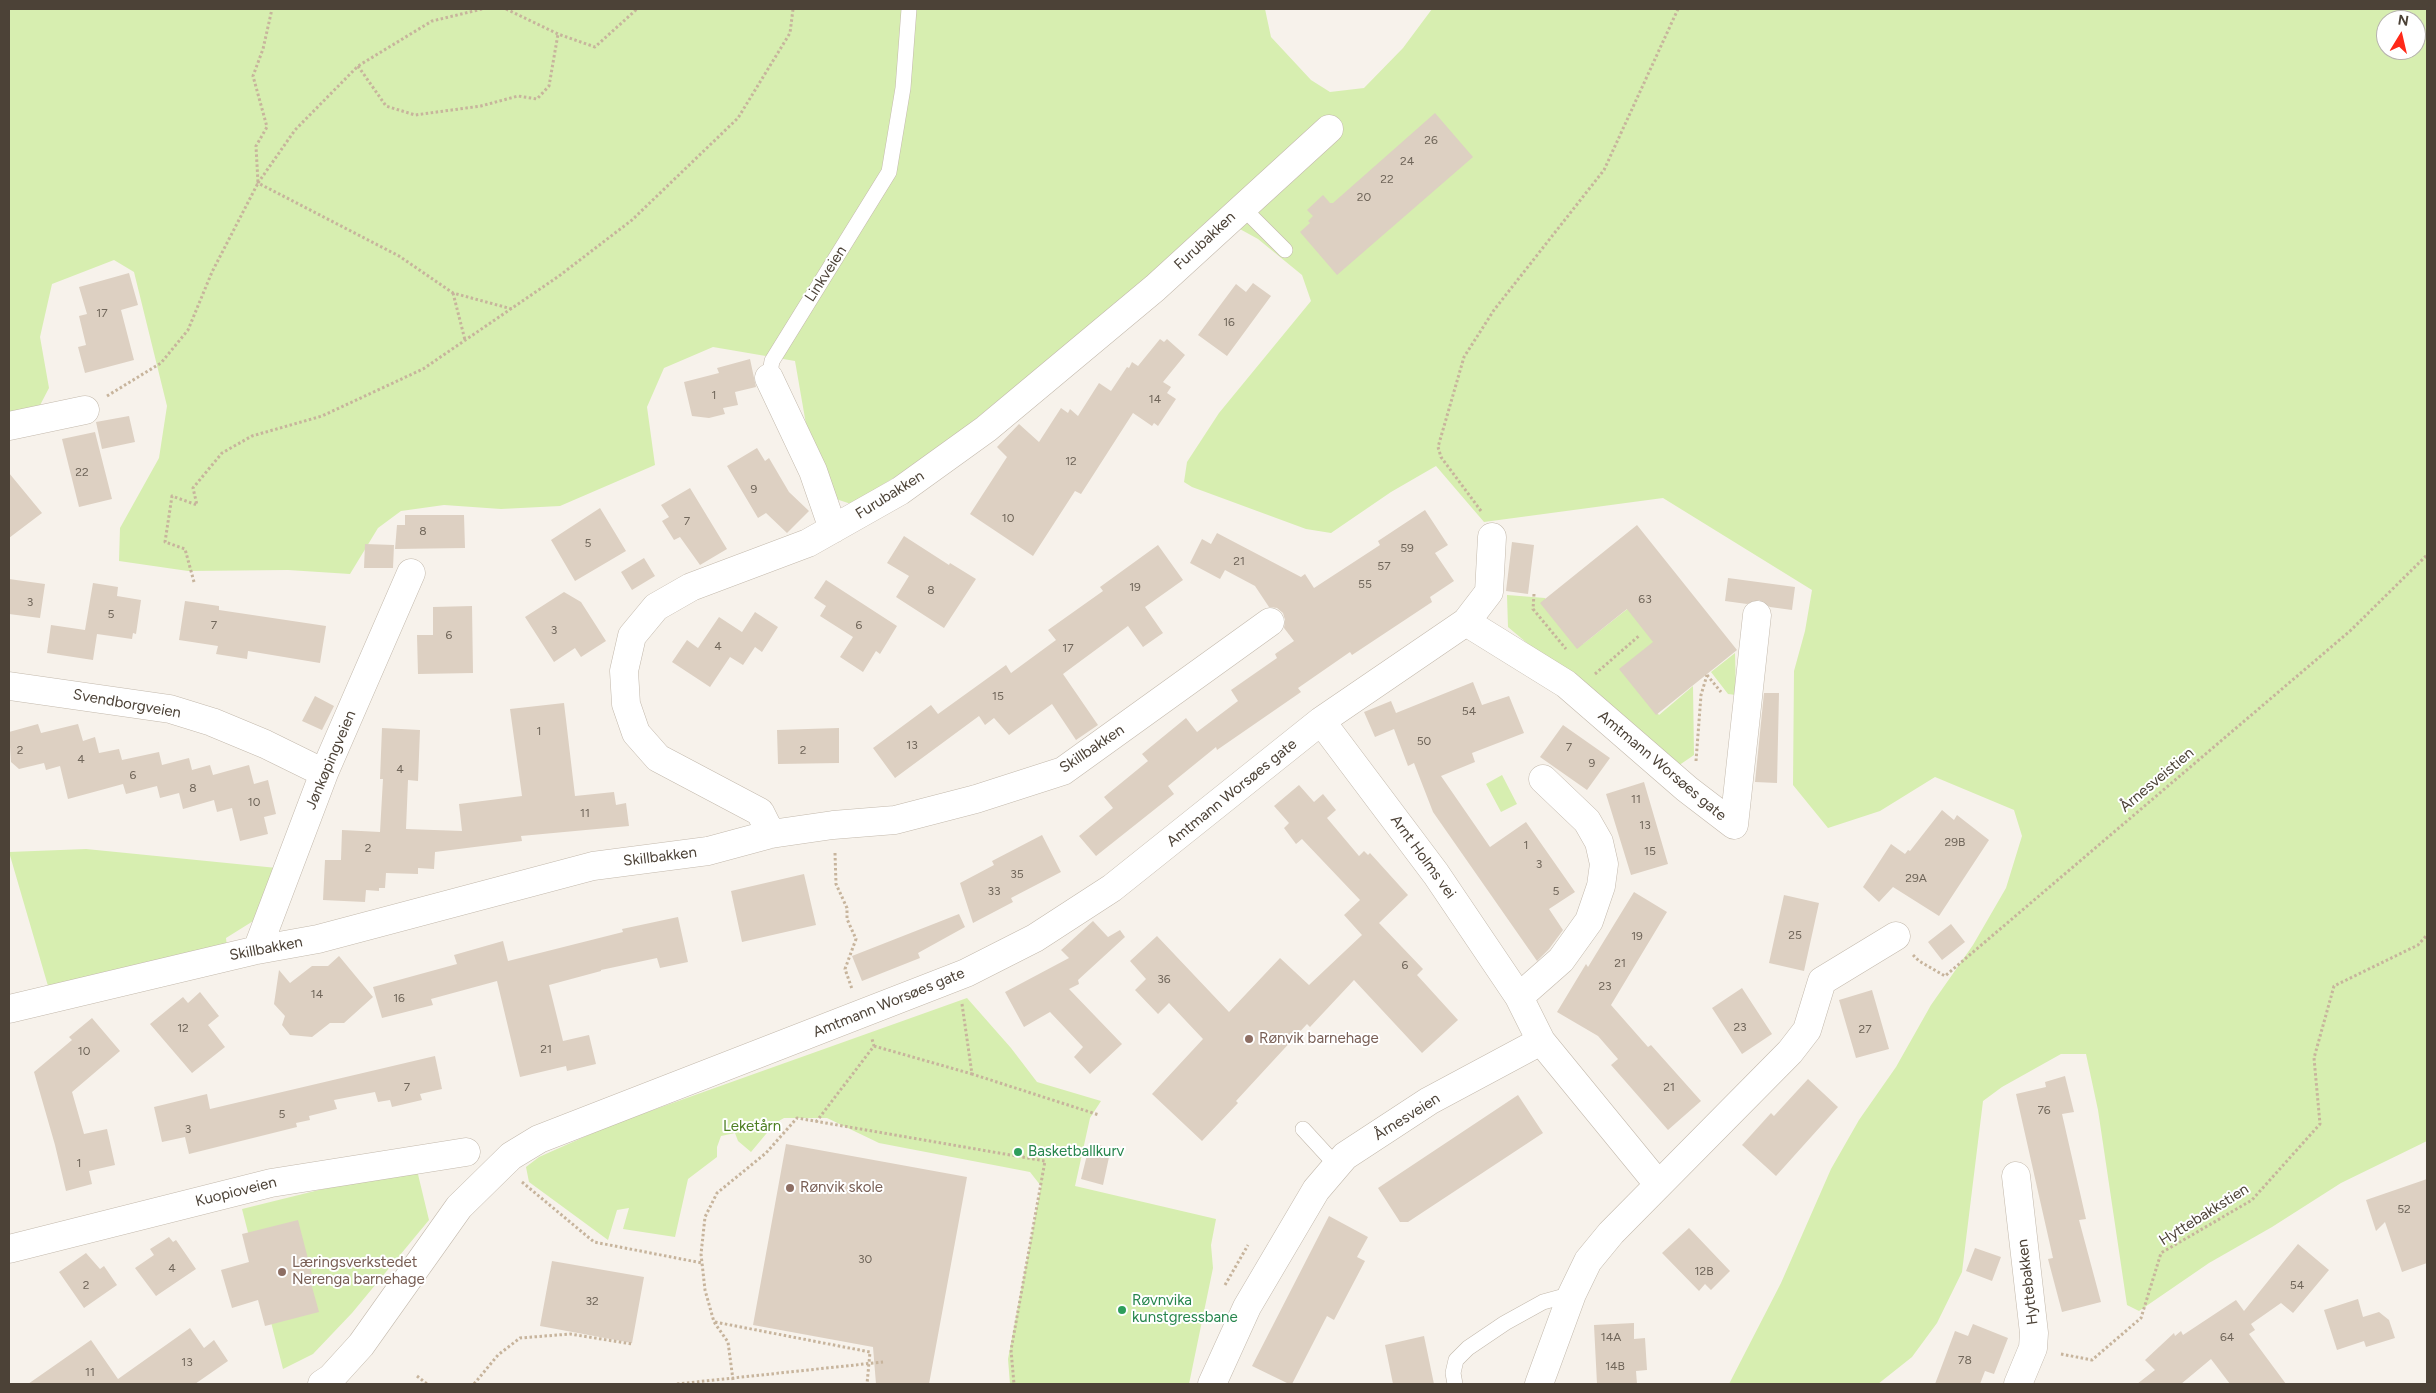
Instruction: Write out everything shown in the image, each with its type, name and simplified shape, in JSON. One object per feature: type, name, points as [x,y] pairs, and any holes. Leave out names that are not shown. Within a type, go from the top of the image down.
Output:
[{"type":"street","name":"Furubakken","points":[[771,834],[760,812],[658,758],[636,733],[626,704],[624,671],[632,636],[656,607],[691,587],[808,544],[900,491],[986,428],[1155,288],[1329,129]]},
{"type":"street","name":"Linkveien","points":[[769,378],[813,471],[833,529]]},
{"type":"street","points":[[9,426],[85,410]]},
{"type":"street","name":"Amtmann Worsøes gate","points":[[331,1382],[361,1345],[459,1207],[500,1164],[539,1139],[966,973],[1035,938],[1112,888],[1321,722],[1466,622],[1489,592],[1492,537]]},
{"type":"street","name":"Jønkøpingveien","points":[[257,950],[324,773],[411,573]]},
{"type":"street","name":"Amtmann Worsøes gate","points":[[1466,622],[1566,684],[1686,789],[1734,825],[1756,615]]},
{"type":"street","name":"Skillbakken","points":[[9,1009],[257,950],[318,939],[593,866],[708,851],[771,834],[833,824],[895,820],[976,799],[1063,771],[1270,622]]},
{"type":"street","name":"Svendborgveien","points":[[9,686],[170,709],[212,722],[265,744],[324,773]]},
{"type":"street","name":"Arnt Holms vei","points":[[1321,722],[1436,874],[1519,997],[1541,1041]]},
{"type":"street","points":[[1519,997],[1560,960],[1589,921],[1601,886],[1604,864],[1599,842],[1587,821],[1542,779]]},
{"type":"street","points":[[1539,1384],[1572,1294],[1588,1261],[1611,1233],[1658,1184],[1790,1052],[1807,1030],[1822,981],[1896,936]]},
{"type":"street","points":[[1541,1041],[1658,1184]]},
{"type":"street","name":"Årnesveien","points":[[1212,1384],[1247,1307],[1316,1190],[1345,1156],[1429,1101],[1541,1041]]},
{"type":"street","name":"Kuopioveien","points":[[9,1249],[271,1183],[466,1152]]},
{"type":"street","name":"Hyttebakken","points":[[2016,1176],[2034,1333],[2033,1348],[2018,1384]]},
{"type":"lane","name":"Linkveien","points":[[769,378],[772,361],[889,172],[903,88],[908,9]]},
{"type":"lane","points":[[1242,207],[1285,250]]},
{"type":"lane","points":[[1303,1129],[1337,1166]]},
{"type":"lane","points":[[1456,1384],[1453,1373],[1456,1360],[1468,1348],[1505,1323],[1543,1302],[1572,1294]]},
{"type":"path","points":[[258,183],[256,146],[267,127],[253,76],[264,49],[272,9]]},
{"type":"path","points":[[85,410],[161,362],[188,330],[212,272],[258,183],[296,130],[358,66],[432,21],[482,9]]},
{"type":"path","points":[[506,9],[558,34],[595,47],[637,9]]},
{"type":"path","points":[[194,582],[185,549],[166,542],[172,496],[196,505],[193,488],[222,453],[252,436],[322,416],[423,369],[559,276],[632,220],[738,118],[790,33],[793,9]]},
{"type":"path","points":[[1492,537],[1479,506],[1440,457],[1438,447],[1464,357],[1494,310],[1604,170],[1678,9]]},
{"type":"path","points":[[358,66],[386,106],[416,115],[481,106],[518,96],[537,99],[549,86],[558,34]]},
{"type":"path","points":[[258,183],[399,256],[453,293],[513,308]]},
{"type":"path","points":[[453,293],[465,340]]},
{"type":"path","name":"Årnesveistien","points":[[1896,936],[1919,961],[1945,976],[2350,631],[2427,555]]},
{"type":"path","points":[[1534,594],[1533,609],[1570,655]]},
{"type":"path","points":[[1589,678],[1640,635]]},
{"type":"path","points":[[1696,769],[1700,695],[1707,675]]},
{"type":"path","points":[[833,824],[836,884],[847,908],[847,919],[856,939],[845,969],[848,981],[856,996]]},
{"type":"path","name":"Hyttebakkstien","points":[[2033,1348],[2092,1360],[2141,1318],[2161,1253],[2252,1200],[2320,1124],[2314,1058],[2334,986],[2418,945],[2427,935]]},
{"type":"path","points":[[966,973],[961,995],[972,1074]]},
{"type":"path","points":[[870,1032],[874,1046]]},
{"type":"path","points":[[874,1046],[972,1074],[1099,1115]]},
{"type":"path","points":[[816,1122],[874,1046]]},
{"type":"path","points":[[733,1380],[728,1342],[714,1322],[708,1306],[701,1254],[705,1217],[717,1193],[766,1153],[797,1118],[1045,1161],[1011,1350],[1014,1384]]},
{"type":"path","points":[[500,1164],[594,1242],[702,1263]]},
{"type":"path","points":[[714,1322],[870,1352],[867,1384]]},
{"type":"path","points":[[474,1384],[498,1355],[520,1338],[570,1334],[632,1344]]},
{"type":"path","points":[[677,1384],[733,1380],[883,1362]]},
{"type":"path","points":[[417,1376],[427,1384]]},
{"type":"green space","points":[[9,9],[1265,9],[1271,37],[1311,80],[1330,92],[1364,88],[1403,48],[1432,9],[2427,9],[2427,1141],[2341,1183],[2272,1227],[2209,1263],[2139,1311],[2127,1305],[2098,1110],[2086,1054],[2061,1054],[2002,1087],[1983,1101],[1962,1272],[1937,1323],[1912,1357],[1878,1384],[1729,1384],[1781,1283],[1831,1169],[1859,1120],[1896,1067],[1931,1005],[1973,945],[2006,888],[2022,836],[2014,810],[1935,777],[1880,811],[1828,828],[1793,785],[1794,671],[1805,631],[1812,590],[1663,498],[1484,522],[1436,466],[1391,492],[1331,533],[1306,529],[1192,487],[1184,482],[1187,462],[1219,413],[1311,301],[1302,275],[1258,239],[1238,228],[1038,368],[967,426],[900,474],[851,504],[836,499],[807,430],[795,361],[713,347],[664,368],[647,407],[655,465],[560,506],[501,509],[444,505],[401,511],[378,528],[350,574],[288,570],[188,571],[119,561],[120,528],[159,458],[167,406],[134,272],[114,260],[52,284],[40,337],[49,388],[37,411],[9,417]]},
{"type":"green space","points":[[1507,595],[1545,598],[1583,644],[1635,603],[1662,637],[1623,669],[1659,715],[1693,686],[1694,755],[1675,768],[1508,627]]},
{"type":"green space","points":[[1735,653],[1736,695],[1728,694],[1711,672]]},
{"type":"green space","points":[[1502,775],[1517,804],[1501,812],[1486,784]]},
{"type":"green space","points":[[86,849],[277,868],[258,918],[226,938],[228,957],[48,986],[9,852]]},
{"type":"green space","name":"Leketårn","points":[[967,998],[1011,1048],[1037,1082],[1101,1101],[1090,1118],[1075,1186],[1216,1219],[1211,1245],[1213,1268],[1189,1384],[1010,1384],[1008,1359],[1041,1186],[1030,1172],[879,1143],[827,1118],[784,1118],[770,1126],[771,1128],[751,1152],[738,1141],[735,1133],[721,1136],[717,1147],[717,1157],[688,1179],[675,1237],[623,1229],[629,1208],[617,1210],[608,1240],[529,1182],[526,1167],[539,1157],[611,1125]]},
{"type":"green space","points":[[416,1166],[429,1220],[352,1313],[313,1354],[283,1369],[242,1209]]},
{"type":"building","points":[[1435,113],[1473,157],[1337,275],[1300,232],[1310,223],[1308,221],[1313,216],[1307,210],[1323,195],[1330,203],[1333,203]]},
{"type":"building","points":[[129,273],[138,305],[121,310],[134,360],[85,373],[78,347],[86,345],[79,316],[87,314],[79,287]]},
{"type":"building","points":[[1253,283],[1271,296],[1227,356],[1198,335],[1236,284],[1246,292]]},
{"type":"building","points":[[1160,339],[1164,342],[1167,339],[1185,355],[1163,382],[1171,387],[1167,393],[1176,399],[1158,426],[1154,423],[1152,426],[1133,413],[1081,494],[1075,491],[1033,556],[970,514],[1007,457],[997,447],[1019,424],[1039,442],[1061,408],[1068,413],[1070,409],[1078,416],[1099,383],[1111,391],[1127,367],[1129,368],[1132,362],[1138,366]]},
{"type":"building","points":[[750,359],[756,387],[735,392],[738,405],[723,408],[725,414],[709,418],[692,416],[684,382],[719,373],[717,368]]},
{"type":"building","points":[[129,416],[135,442],[102,449],[96,422]]},
{"type":"building","points":[[95,432],[112,499],[79,507],[62,439]]},
{"type":"building","points":[[757,448],[765,461],[769,458],[789,492],[809,511],[787,533],[766,513],[758,518],[727,466]]},
{"type":"building","points":[[9,473],[42,513],[9,538]]},
{"type":"building","points":[[690,488],[727,549],[700,565],[680,537],[674,540],[662,521],[669,517],[661,505]]},
{"type":"building","points":[[600,508],[626,551],[575,581],[551,540]]},
{"type":"building","points":[[1425,510],[1448,545],[1435,553],[1454,581],[1430,597],[1432,602],[1352,655],[1350,652],[1298,688],[1301,692],[1217,750],[1216,747],[1168,786],[1174,794],[1096,856],[1079,836],[1113,808],[1104,797],[1148,761],[1142,754],[1186,718],[1197,732],[1238,701],[1231,690],[1277,658],[1275,654],[1294,641],[1284,628],[1285,620],[1283,613],[1277,608],[1269,607],[1255,586],[1225,570],[1220,579],[1190,563],[1202,539],[1211,544],[1217,533],[1301,577],[1305,574],[1314,588],[1380,545],[1378,541]]},
{"type":"building","points":[[405,515],[464,515],[465,548],[395,549],[397,525],[405,525]]},
{"type":"building","points":[[1637,525],[1737,650],[1656,715],[1619,669],[1653,642],[1627,609],[1577,649],[1540,603]]},
{"type":"building","points":[[904,536],[949,565],[950,563],[976,579],[944,628],[896,597],[909,576],[887,563]]},
{"type":"building","points":[[1512,542],[1534,545],[1528,594],[1506,591]]},
{"type":"building","points":[[365,544],[394,545],[393,568],[364,568]]},
{"type":"building","points":[[1158,545],[1183,580],[1145,607],[1163,633],[1143,647],[1128,626],[1063,674],[1098,725],[1076,740],[1052,704],[1009,735],[994,718],[985,725],[979,716],[895,778],[873,748],[931,705],[938,714],[1006,665],[1011,673],[1056,640],[1048,630],[1103,591],[1100,587]]},
{"type":"building","points":[[644,558],[655,576],[632,590],[621,572]]},
{"type":"building","points":[[1728,578],[1795,587],[1792,610],[1770,607],[1759,600],[1747,604],[1725,601]]},
{"type":"building","points":[[9,579],[45,584],[40,618],[9,614]]},
{"type":"building","points":[[826,580],[897,626],[880,654],[876,651],[863,672],[840,657],[853,637],[820,616],[826,606],[814,598]]},
{"type":"building","points":[[93,583],[118,587],[117,596],[141,600],[136,634],[133,633],[132,639],[97,634],[93,660],[47,653],[51,625],[85,630]]},
{"type":"building","points":[[564,592],[581,602],[606,641],[581,657],[575,648],[554,662],[525,617]]},
{"type":"building","points":[[185,601],[219,606],[219,610],[326,626],[320,663],[248,651],[247,659],[216,654],[218,646],[179,640]]},
{"type":"building","points":[[472,606],[473,673],[418,674],[417,635],[433,635],[433,607]]},
{"type":"building","points":[[755,612],[778,627],[762,652],[755,647],[743,665],[730,657],[710,687],[672,662],[687,640],[698,648],[719,617],[742,632]]},
{"type":"building","points":[[1473,682],[1482,705],[1509,696],[1524,733],[1472,753],[1475,762],[1441,776],[1490,847],[1526,822],[1575,892],[1549,909],[1563,930],[1537,961],[1433,812],[1414,763],[1408,766],[1394,729],[1375,737],[1364,712],[1391,701],[1396,713]]},
{"type":"building","points":[[1764,693],[1779,693],[1777,783],[1755,782]]},
{"type":"building","points":[[315,696],[334,706],[322,730],[302,721]]},
{"type":"building","points":[[564,703],[575,796],[614,792],[616,805],[626,803],[629,826],[521,836],[522,841],[435,852],[434,869],[418,868],[418,874],[386,873],[385,888],[379,888],[379,891],[366,890],[365,902],[323,900],[325,860],[341,860],[342,830],[380,832],[383,779],[380,779],[382,728],[420,730],[418,781],[408,780],[406,829],[462,831],[459,804],[522,796],[510,709]]},
{"type":"building","points":[[38,724],[41,733],[78,724],[83,741],[95,737],[99,753],[119,749],[122,760],[159,752],[162,765],[189,758],[192,770],[210,765],[213,775],[249,765],[254,784],[268,780],[276,814],[264,817],[268,834],[240,841],[232,808],[217,812],[214,800],[183,809],[179,793],[160,798],[157,786],[126,794],[123,784],[68,799],[60,766],[46,770],[44,763],[19,769],[11,762],[9,732]]},
{"type":"building","points":[[1563,725],[1610,758],[1587,790],[1540,757]]},
{"type":"building","points":[[839,728],[839,763],[778,764],[777,730]]},
{"type":"building","points":[[1644,782],[1668,864],[1631,875],[1606,794]]},
{"type":"building","points":[[1299,785],[1314,802],[1323,794],[1336,810],[1327,818],[1359,856],[1364,851],[1368,855],[1370,853],[1408,895],[1379,923],[1423,969],[1417,975],[1458,1020],[1422,1053],[1354,980],[1310,1027],[1307,1024],[1202,1141],[1152,1094],[1203,1039],[1169,1003],[1158,1014],[1135,990],[1146,979],[1130,961],[1157,936],[1229,1012],[1280,958],[1309,985],[1362,935],[1344,915],[1360,900],[1302,839],[1296,844],[1284,828],[1289,823],[1274,806]]},
{"type":"building","points":[[1942,810],[1954,820],[1957,815],[1989,840],[1939,916],[1893,887],[1879,902],[1863,887],[1891,844],[1905,854],[1908,850],[1910,851]]},
{"type":"building","points":[[1042,835],[1061,872],[1011,898],[1013,902],[973,923],[960,883],[994,865],[992,861]]},
{"type":"building","points":[[804,874],[816,925],[742,942],[731,891]]},
{"type":"building","points":[[1634,892],[1667,912],[1611,1005],[1648,1047],[1651,1045],[1701,1101],[1668,1130],[1611,1065],[1618,1059],[1598,1036],[1557,1012],[1586,964],[1588,967]]},
{"type":"building","points":[[1784,895],[1819,903],[1804,971],[1769,963]]},
{"type":"building","points":[[959,914],[965,927],[918,953],[920,958],[862,981],[852,956]]},
{"type":"building","points":[[678,917],[688,962],[660,968],[657,958],[601,970],[549,985],[563,1041],[589,1035],[596,1064],[567,1071],[566,1066],[520,1077],[497,981],[431,999],[433,1005],[382,1018],[373,987],[457,964],[454,955],[503,941],[508,961],[623,932],[622,929]]},
{"type":"building","points":[[1093,921],[1108,937],[1120,930],[1125,937],[1078,980],[1079,984],[1069,989],[1122,1044],[1090,1074],[1074,1057],[1083,1047],[1050,1012],[1024,1027],[1005,992],[1069,958],[1061,950]]},
{"type":"building","points":[[1951,924],[1965,942],[1942,960],[1928,942]]},
{"type":"building","points":[[339,956],[373,997],[344,1023],[330,1023],[312,1037],[290,1035],[282,1025],[285,1016],[274,1004],[279,970],[290,983],[312,966],[328,966]]},
{"type":"building","points":[[1742,988],[1772,1034],[1742,1054],[1712,1008]]},
{"type":"building","points":[[1872,990],[1889,1049],[1856,1058],[1839,1000]]},
{"type":"building","points":[[200,992],[219,1016],[208,1025],[225,1047],[192,1073],[150,1024],[183,997],[188,1003]]},
{"type":"building","points":[[92,1018],[120,1051],[72,1092],[84,1134],[107,1129],[115,1165],[89,1171],[92,1184],[66,1191],[34,1072],[72,1040],[69,1037]]},
{"type":"building","points":[[435,1056],[442,1089],[420,1094],[422,1100],[392,1107],[390,1100],[378,1102],[375,1092],[334,1100],[337,1109],[309,1116],[310,1120],[296,1123],[297,1127],[189,1154],[185,1137],[162,1142],[154,1107],[207,1094],[210,1109]]},
{"type":"building","points":[[2065,1076],[2074,1112],[2062,1114],[2086,1219],[2079,1220],[2101,1302],[2062,1312],[2048,1259],[2053,1258],[2016,1094],[2046,1087],[2045,1082]]},
{"type":"building","points":[[1808,1079],[1838,1107],[1776,1176],[1742,1145],[1771,1113],[1774,1116]]},
{"type":"building","points":[[1518,1095],[1543,1133],[1408,1222],[1400,1222],[1378,1188]]},
{"type":"building","points":[[1090,1143],[1111,1148],[1103,1185],[1081,1179]]},
{"type":"building","points":[[786,1144],[967,1177],[929,1384],[876,1384],[873,1347],[753,1325]]},
{"type":"building","points":[[2427,1179],[2427,1263],[2402,1272],[2385,1222],[2376,1231],[2366,1200]]},
{"type":"building","points":[[1329,1216],[1368,1237],[1357,1257],[1365,1261],[1334,1320],[1327,1316],[1292,1384],[1289,1384],[1252,1366]]},
{"type":"building","points":[[298,1220],[314,1282],[311,1283],[319,1312],[265,1326],[258,1300],[232,1308],[221,1270],[249,1262],[242,1234]]},
{"type":"building","points":[[1689,1228],[1730,1271],[1711,1290],[1705,1284],[1699,1291],[1662,1253]]},
{"type":"building","points":[[169,1237],[173,1242],[176,1240],[196,1269],[156,1296],[135,1268],[154,1255],[150,1249]]},
{"type":"building","points":[[2298,1244],[2329,1270],[2293,1313],[2281,1303],[2251,1324],[2255,1330],[2249,1334],[2286,1384],[2230,1384],[2211,1359],[2181,1384],[2137,1384],[2155,1370],[2145,1360],[2174,1333],[2175,1336],[2181,1331],[2183,1335],[2236,1300],[2244,1311]]},
{"type":"building","points":[[1975,1248],[2001,1257],[1992,1281],[1966,1271]]},
{"type":"building","points":[[86,1253],[100,1269],[104,1266],[117,1285],[84,1308],[59,1272]]},
{"type":"building","points":[[552,1261],[644,1277],[632,1343],[540,1326]]},
{"type":"building","points":[[2358,1299],[2363,1317],[2379,1312],[2389,1320],[2395,1338],[2366,1347],[2364,1341],[2337,1350],[2324,1310]]},
{"type":"building","points":[[1634,1323],[1634,1339],[1645,1338],[1647,1370],[1636,1371],[1637,1384],[1597,1384],[1594,1325]]},
{"type":"building","points":[[1973,1324],[2008,1338],[1994,1374],[1985,1371],[1980,1384],[1935,1384],[1955,1331],[1968,1336]]},
{"type":"building","points":[[190,1328],[204,1348],[214,1340],[228,1361],[195,1384],[28,1384],[91,1340],[118,1379]]},
{"type":"building","points":[[1424,1336],[1434,1384],[1393,1384],[1385,1345]]},
{"type":"place","name":"Rønvik barnehage","points":[[1249,1039]]},
{"type":"place","name":"Basketballkurv","points":[[1018,1152]]},
{"type":"place","name":"Rønvik skole","points":[[790,1188]]},
{"type":"place","name":"Læringsverkstedet Nerenga barnehage","points":[[282,1272]]},
{"type":"place","name":"Røvnvika kunstgressbane","points":[[1122,1310]]}]
